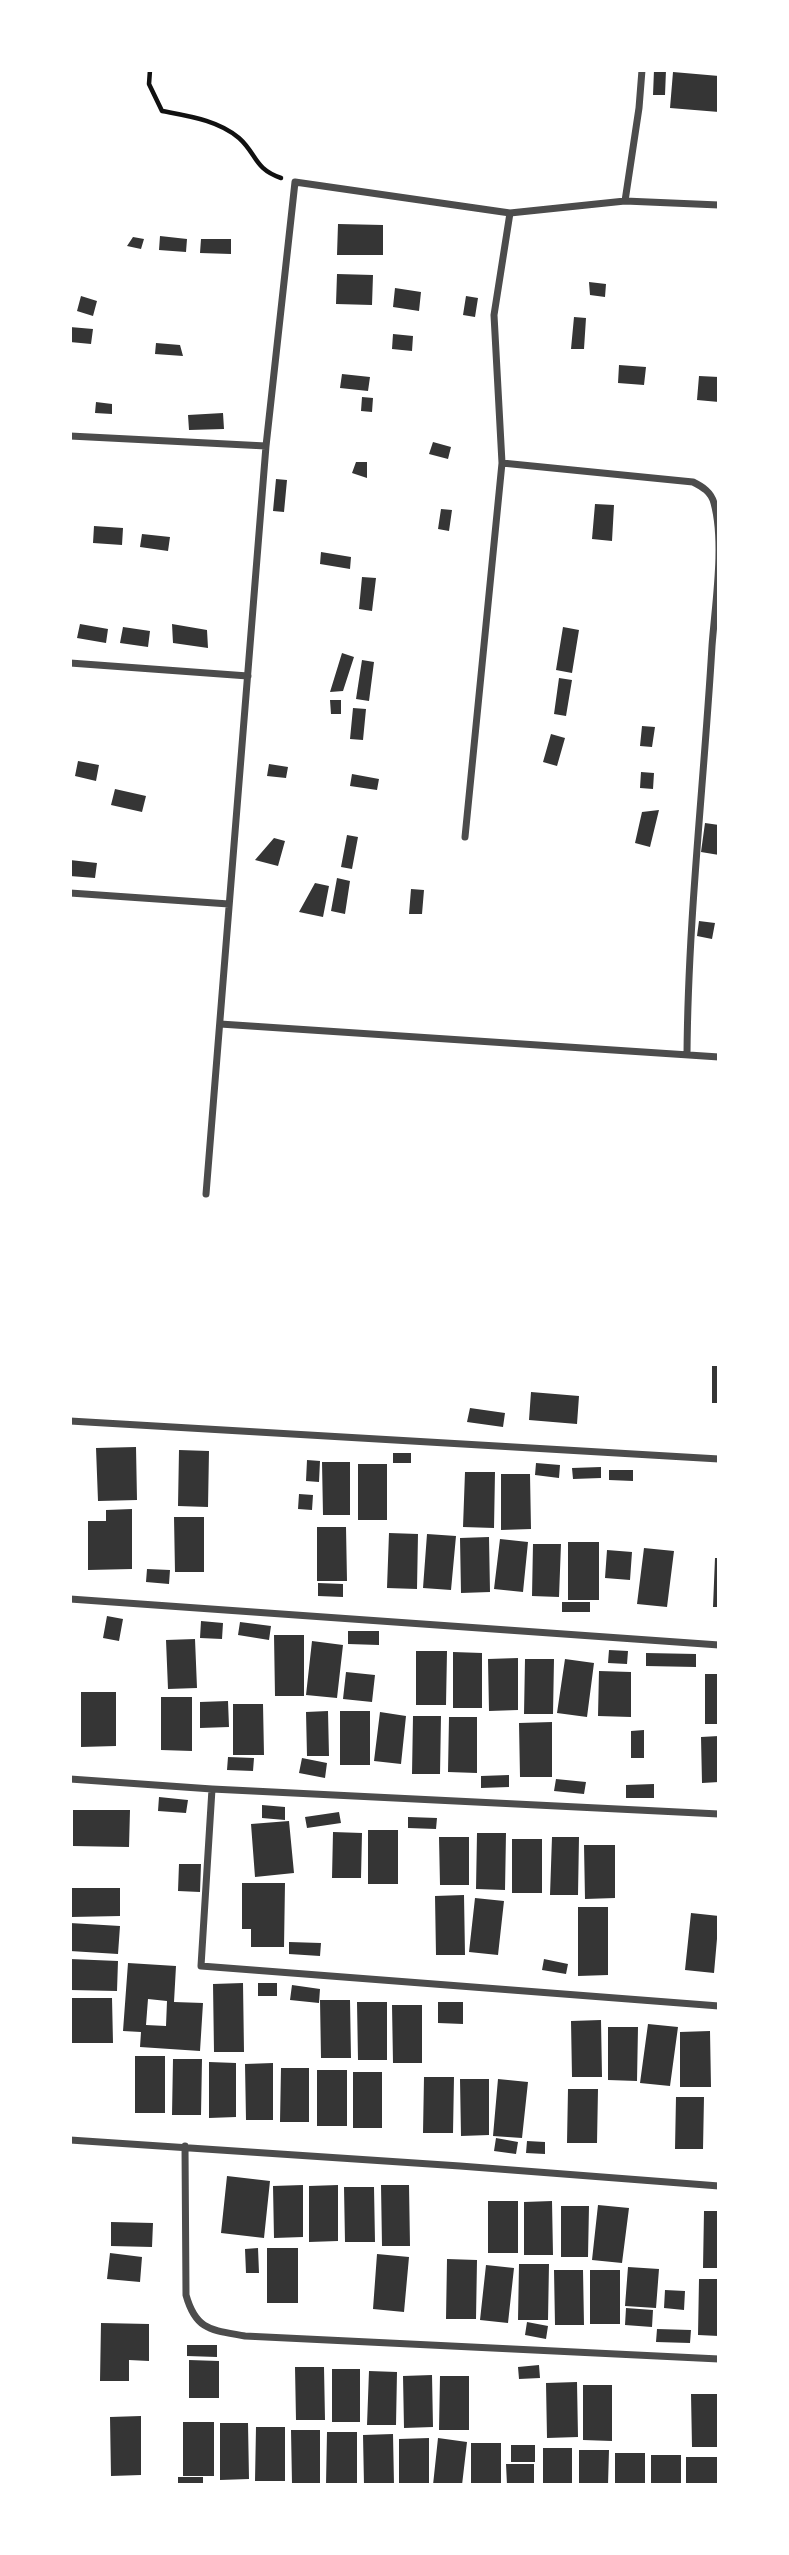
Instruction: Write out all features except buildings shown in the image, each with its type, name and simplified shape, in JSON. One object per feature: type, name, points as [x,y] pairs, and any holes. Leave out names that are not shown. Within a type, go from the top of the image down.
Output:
[{"type":"street","points":[[625,201],[642,70]]},
{"type":"street","points":[[206,1194],[266,446],[295,182],[510,213],[625,201],[719,205]]},
{"type":"street","points":[[465,837],[502,463],[494,315],[510,213]]},
{"type":"street","points":[[70,436],[266,446]]},
{"type":"street","points":[[502,463],[693,482],[706,488],[714,500],[719,537],[691,909],[687,1055]]},
{"type":"street","points":[[70,663],[248,676]]},
{"type":"street","points":[[70,893],[229,904]]},
{"type":"street","points":[[220,1024],[719,1057]]},
{"type":"street","points":[[70,1421],[719,1459]]},
{"type":"street","points":[[70,1599],[719,1645]]},
{"type":"street","points":[[70,1779],[212,1789],[719,1814]]},
{"type":"street","points":[[212,1789],[201,1966],[719,2006]]},
{"type":"street","points":[[70,2140],[185,2146],[719,2186]]},
{"type":"street","points":[[185,2146],[186,2295],[191,2312],[199,2324],[217,2331],[245,2336],[719,2359]]},
{"type":"path","points":[[150,70],[149,84],[162,111],[201,118],[238,137],[266,173],[295,182]]}]
